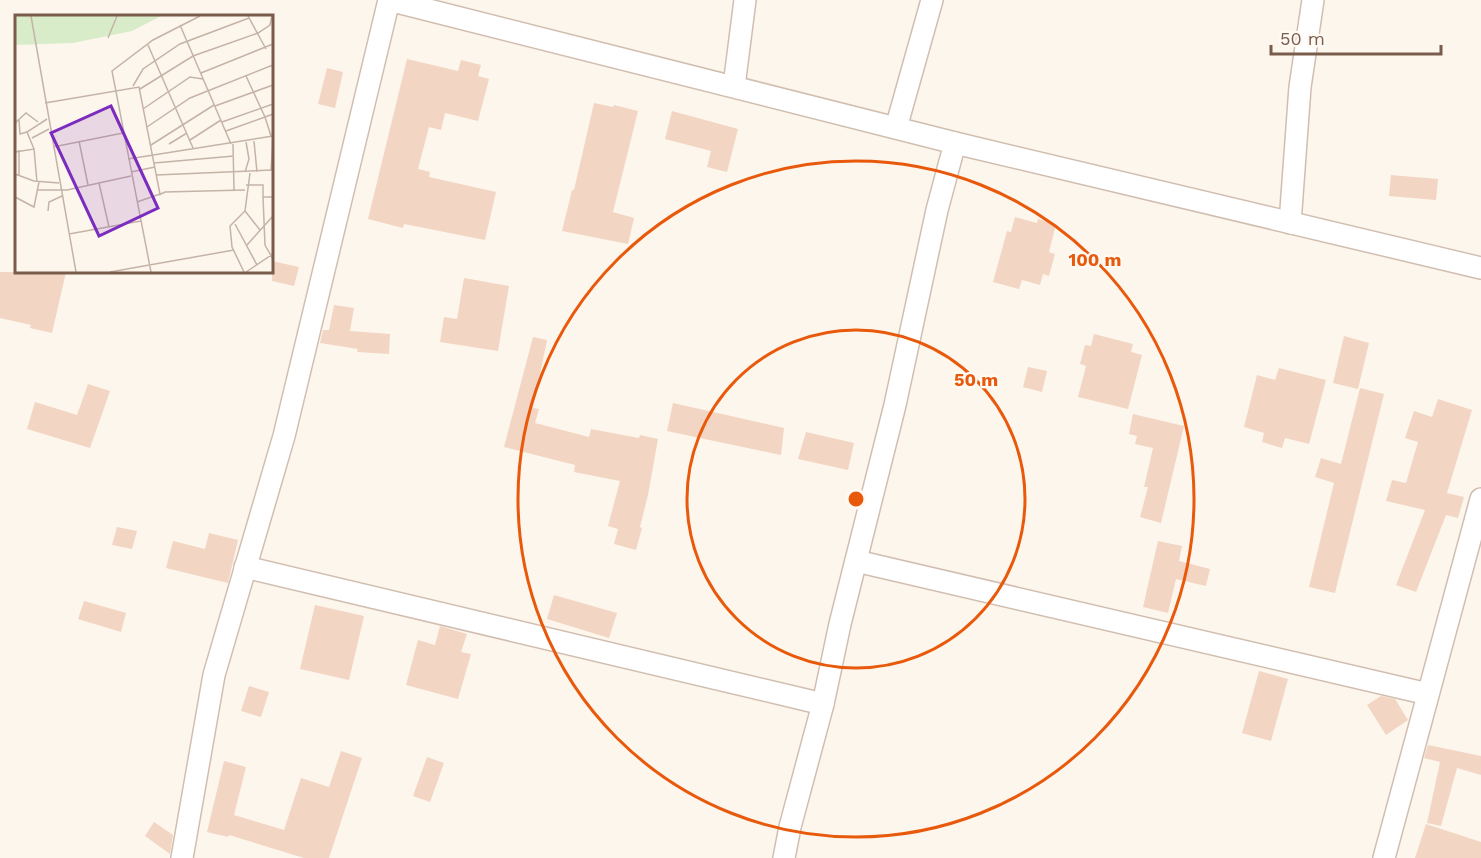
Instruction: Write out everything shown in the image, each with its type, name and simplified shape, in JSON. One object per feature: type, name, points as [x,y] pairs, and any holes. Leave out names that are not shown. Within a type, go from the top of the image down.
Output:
[{"type":"street","points":[[182,858],[214,675],[284,436],[389,0],[955,143],[1481,268]]},
{"type":"street","points":[[734,86],[745,0]]},
{"type":"street","points":[[896,128],[932,0]]},
{"type":"street","points":[[1290,223],[1300,87],[1313,0]]},
{"type":"street","points":[[784,858],[790,827],[824,704],[856,561],[895,405],[935,220],[955,143]]},
{"type":"street","points":[[1384,858],[1481,499]]},
{"type":"street","points":[[856,561],[1428,694]]},
{"type":"street","points":[[245,567],[824,704]]},
{"type":"building","points":[[407,59],[458,71],[461,60],[481,65],[478,76],[489,79],[478,121],[445,113],[441,130],[429,127],[418,169],[430,172],[429,177],[496,192],[485,240],[404,224],[403,228],[368,219]]},
{"type":"building","points":[[327,68],[343,72],[335,108],[318,104]]},
{"type":"building","points":[[594,103],[638,111],[613,212],[634,218],[628,244],[562,231]]},
{"type":"building","points":[[672,111],[738,129],[727,172],[707,167],[711,151],[665,139]]},
{"type":"building","points":[[1391,175],[1438,179],[1436,200],[1389,196]]},
{"type":"building","points":[[1015,217],[1037,223],[1038,219],[1056,224],[1049,252],[1055,254],[1049,276],[1043,274],[1040,285],[1022,280],[1019,289],[993,282],[1007,231],[1011,232]]},
{"type":"building","points":[[273,261],[299,267],[294,286],[272,281]]},
{"type":"building","points":[[0,272],[66,273],[52,333],[30,328],[31,325],[0,318]]},
{"type":"building","points":[[464,278],[509,286],[498,351],[440,342],[444,317],[457,319]]},
{"type":"building","points":[[334,305],[354,308],[350,331],[390,334],[389,354],[357,352],[358,349],[320,343],[323,330],[329,330]]},
{"type":"building","points":[[1094,334],[1133,344],[1131,352],[1142,355],[1128,409],[1078,397],[1086,366],[1080,364],[1085,345],[1091,346]]},
{"type":"building","points":[[1344,336],[1369,343],[1358,389],[1333,383]]},
{"type":"building","points":[[533,337],[547,340],[533,408],[539,409],[535,423],[589,437],[591,429],[639,438],[640,435],[658,439],[636,550],[614,544],[618,529],[608,526],[620,481],[574,472],[575,465],[504,447]]},
{"type":"building","points":[[1028,367],[1047,371],[1042,392],[1023,387]]},
{"type":"building","points":[[1279,368],[1326,380],[1309,444],[1285,438],[1282,448],[1262,442],[1264,433],[1244,427],[1257,375],[1275,380]]},
{"type":"building","points":[[88,384],[110,391],[90,448],[27,429],[35,402],[77,415]]},
{"type":"building","points":[[1360,388],[1384,394],[1335,593],[1309,587],[1334,483],[1315,477],[1321,458],[1341,464]]},
{"type":"building","points":[[1438,399],[1472,410],[1447,493],[1464,497],[1458,518],[1446,515],[1416,592],[1396,585],[1425,510],[1386,501],[1392,480],[1406,483],[1418,442],[1405,438],[1414,411],[1432,417]]},
{"type":"building","points":[[673,403],[784,428],[781,455],[667,431]]},
{"type":"building","points":[[1133,414],[1184,426],[1161,523],[1140,517],[1148,487],[1144,487],[1153,448],[1135,444],[1137,436],[1129,434]]},
{"type":"building","points":[[806,432],[854,443],[848,470],[798,459]]},
{"type":"building","points":[[117,527],[137,531],[132,549],[112,545]]},
{"type":"building","points":[[209,533],[238,540],[228,583],[166,568],[173,541],[205,549]]},
{"type":"building","points":[[1158,541],[1182,546],[1179,561],[1210,569],[1206,586],[1176,579],[1168,613],[1143,607]]},
{"type":"building","points":[[554,595],[617,613],[609,638],[547,619]]},
{"type":"building","points":[[84,601],[126,613],[121,632],[78,619]]},
{"type":"building","points":[[315,605],[364,616],[349,680],[300,669]]},
{"type":"building","points":[[440,626],[467,634],[461,652],[471,654],[458,699],[406,685],[418,640],[435,645]]},
{"type":"building","points":[[1259,671],[1288,679],[1271,741],[1242,733]]},
{"type":"building","points":[[249,686],[269,692],[261,717],[241,711]]},
{"type":"building","points":[[1381,696],[1395,699],[1408,720],[1386,735],[1367,705]]},
{"type":"building","points":[[1428,745],[1481,756],[1481,775],[1457,768],[1441,826],[1427,823],[1440,762],[1424,758]]},
{"type":"building","points":[[341,751],[362,758],[329,858],[304,858],[229,835],[228,837],[207,832],[224,761],[246,767],[234,815],[284,830],[301,778],[329,787]]},
{"type":"building","points":[[427,757],[444,763],[430,802],[413,796]]},
{"type":"building","points":[[154,822],[173,835],[170,854],[145,836]]},
{"type":"building","points":[[1426,824],[1481,842],[1481,858],[1415,858]]}]
